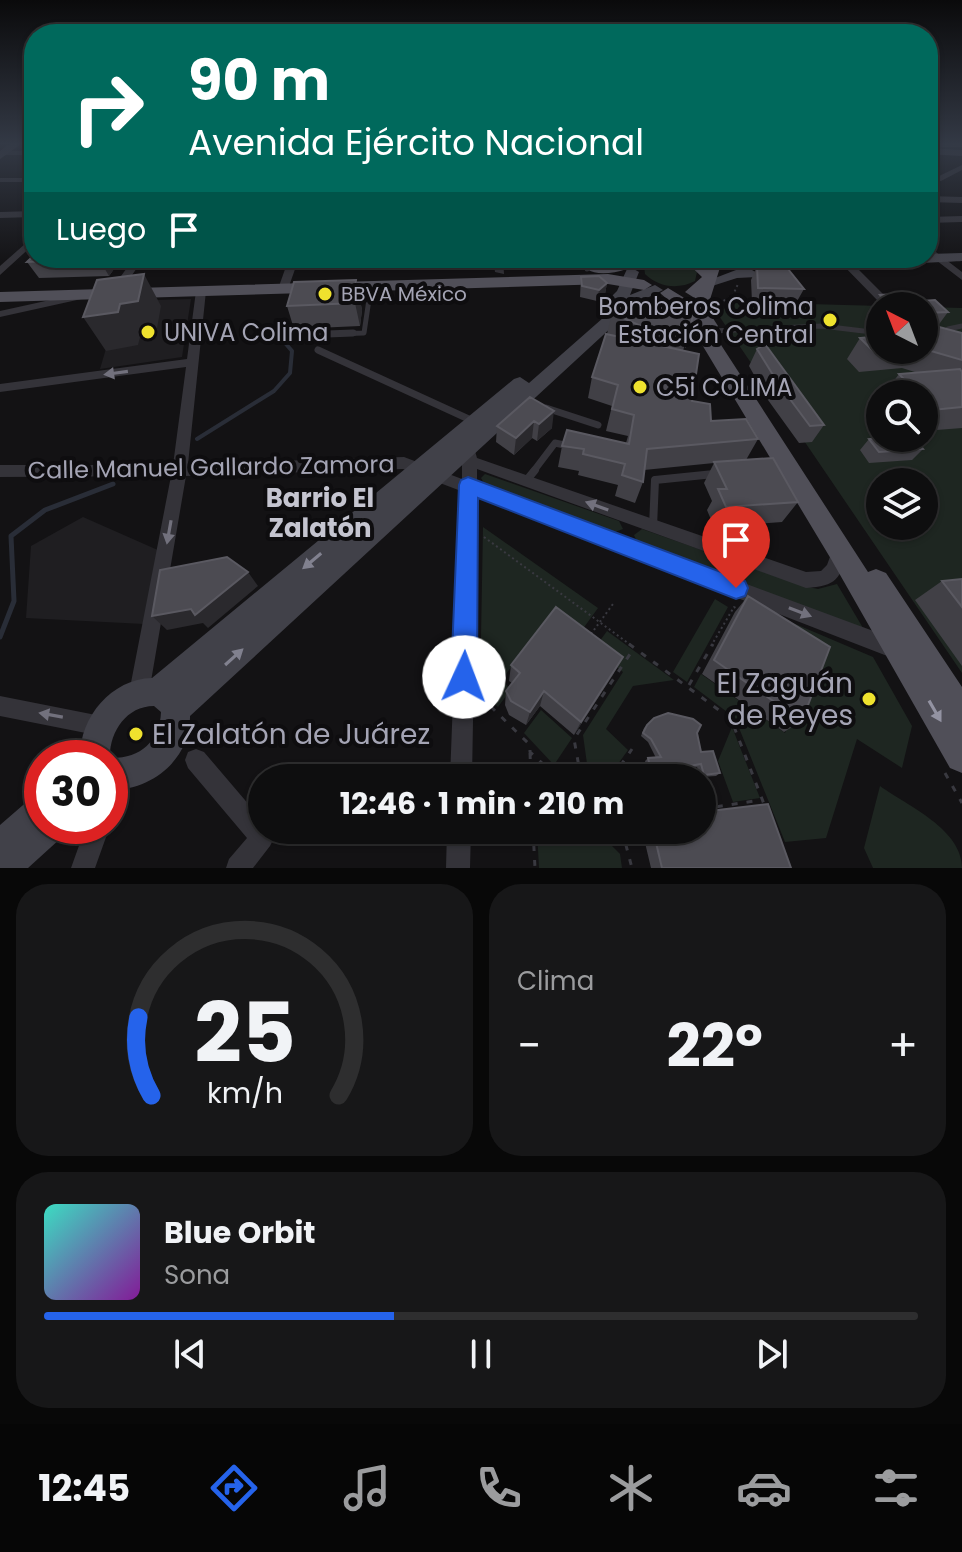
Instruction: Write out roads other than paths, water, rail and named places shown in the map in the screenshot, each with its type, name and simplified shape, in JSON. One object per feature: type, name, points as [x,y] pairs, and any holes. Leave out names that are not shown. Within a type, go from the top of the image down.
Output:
[{"type":"main road","points":[[117,289],[201,291],[285,284],[371,286],[434,279],[485,268]]},
{"type":"main road","points":[[619,268],[682,294],[710,274],[796,268]]},
{"type":"main road","points":[[710,274],[698,309],[962,716]]},
{"type":"main road","points":[[110,740],[118,706],[157,698],[449,461],[634,299],[644,277]]},
{"type":"main road","points":[[449,461],[475,422],[644,277]]},
{"type":"main road","points":[[0,297],[117,289],[434,279],[644,277],[690,310],[840,551],[962,756]]},
{"type":"main road","points":[[0,288],[93,290]]},
{"type":"main road","points":[[128,774],[156,759],[174,733],[157,698]]},
{"type":"main road","points":[[0,847],[24,826]]},
{"type":"main road","points":[[2,868],[29,844]]},
{"type":"street","points":[[938,199],[962,200]]},
{"type":"street","points":[[0,215],[24,214]]},
{"type":"street","points":[[938,220],[962,219]]},
{"type":"street","points":[[0,272],[24,249]]},
{"type":"street","points":[[117,289],[132,268]]},
{"type":"street","points":[[285,284],[291,268]]},
{"type":"street","points":[[851,268],[875,292]]},
{"type":"street","points":[[0,314],[93,290]]},
{"type":"street","points":[[157,698],[201,291]]},
{"type":"street","points":[[0,388],[193,362]]},
{"type":"street","points":[[449,461],[526,481],[806,580],[825,579],[834,570],[840,551]]},
{"type":"street","points":[[449,461],[468,485],[899,650]]},
{"type":"street","points":[[449,461],[468,485],[461,764]]},
{"type":"street","name":"Calle Manuel Gallardo Zamora","points":[[0,471],[123,472],[150,470],[181,462],[449,461]]},
{"type":"street","points":[[623,544],[632,519]]},
{"type":"street","points":[[0,706],[60,740]]},
{"type":"street","points":[[196,760],[262,838],[238,868]]},
{"type":"street","points":[[83,868],[92,844]]},
{"type":"street","points":[[458,868],[459,844]]},
{"type":"lane","points":[[301,335],[364,333],[371,286]]},
{"type":"lane","points":[[712,331],[822,326],[866,331]]},
{"type":"lane","points":[[946,344],[957,346],[948,336],[948,329],[962,326]]},
{"type":"lane","points":[[318,350],[475,422]]},
{"type":"lane","points":[[521,400],[598,425]]},
{"type":"lane","points":[[526,481],[555,443],[585,450]]},
{"type":"lane","points":[[653,527],[655,480],[729,473]]},
{"type":"waterway","points":[[197,439],[274,391],[290,373],[292,351],[280,337]]},
{"type":"waterway","points":[[0,637],[14,601],[11,536],[45,510],[113,484]]},
{"type":"place","name":"BBVA México","points":[[325,294]]},
{"type":"place","name":"Bomberos Colima Estación Central","points":[[830,320]]},
{"type":"place","name":"UNIVA Colima","points":[[148,332]]},
{"type":"place","name":"C5i COLIMA","points":[[640,387]]},
{"type":"place","name":"El Zaguán de Reyes","points":[[869,699]]},
{"type":"place","name":"El Zalatón de Juárez","points":[[136,734]]},
{"type":"district","name":"Barrio El Zalatón","points":[[320,513]]}]
